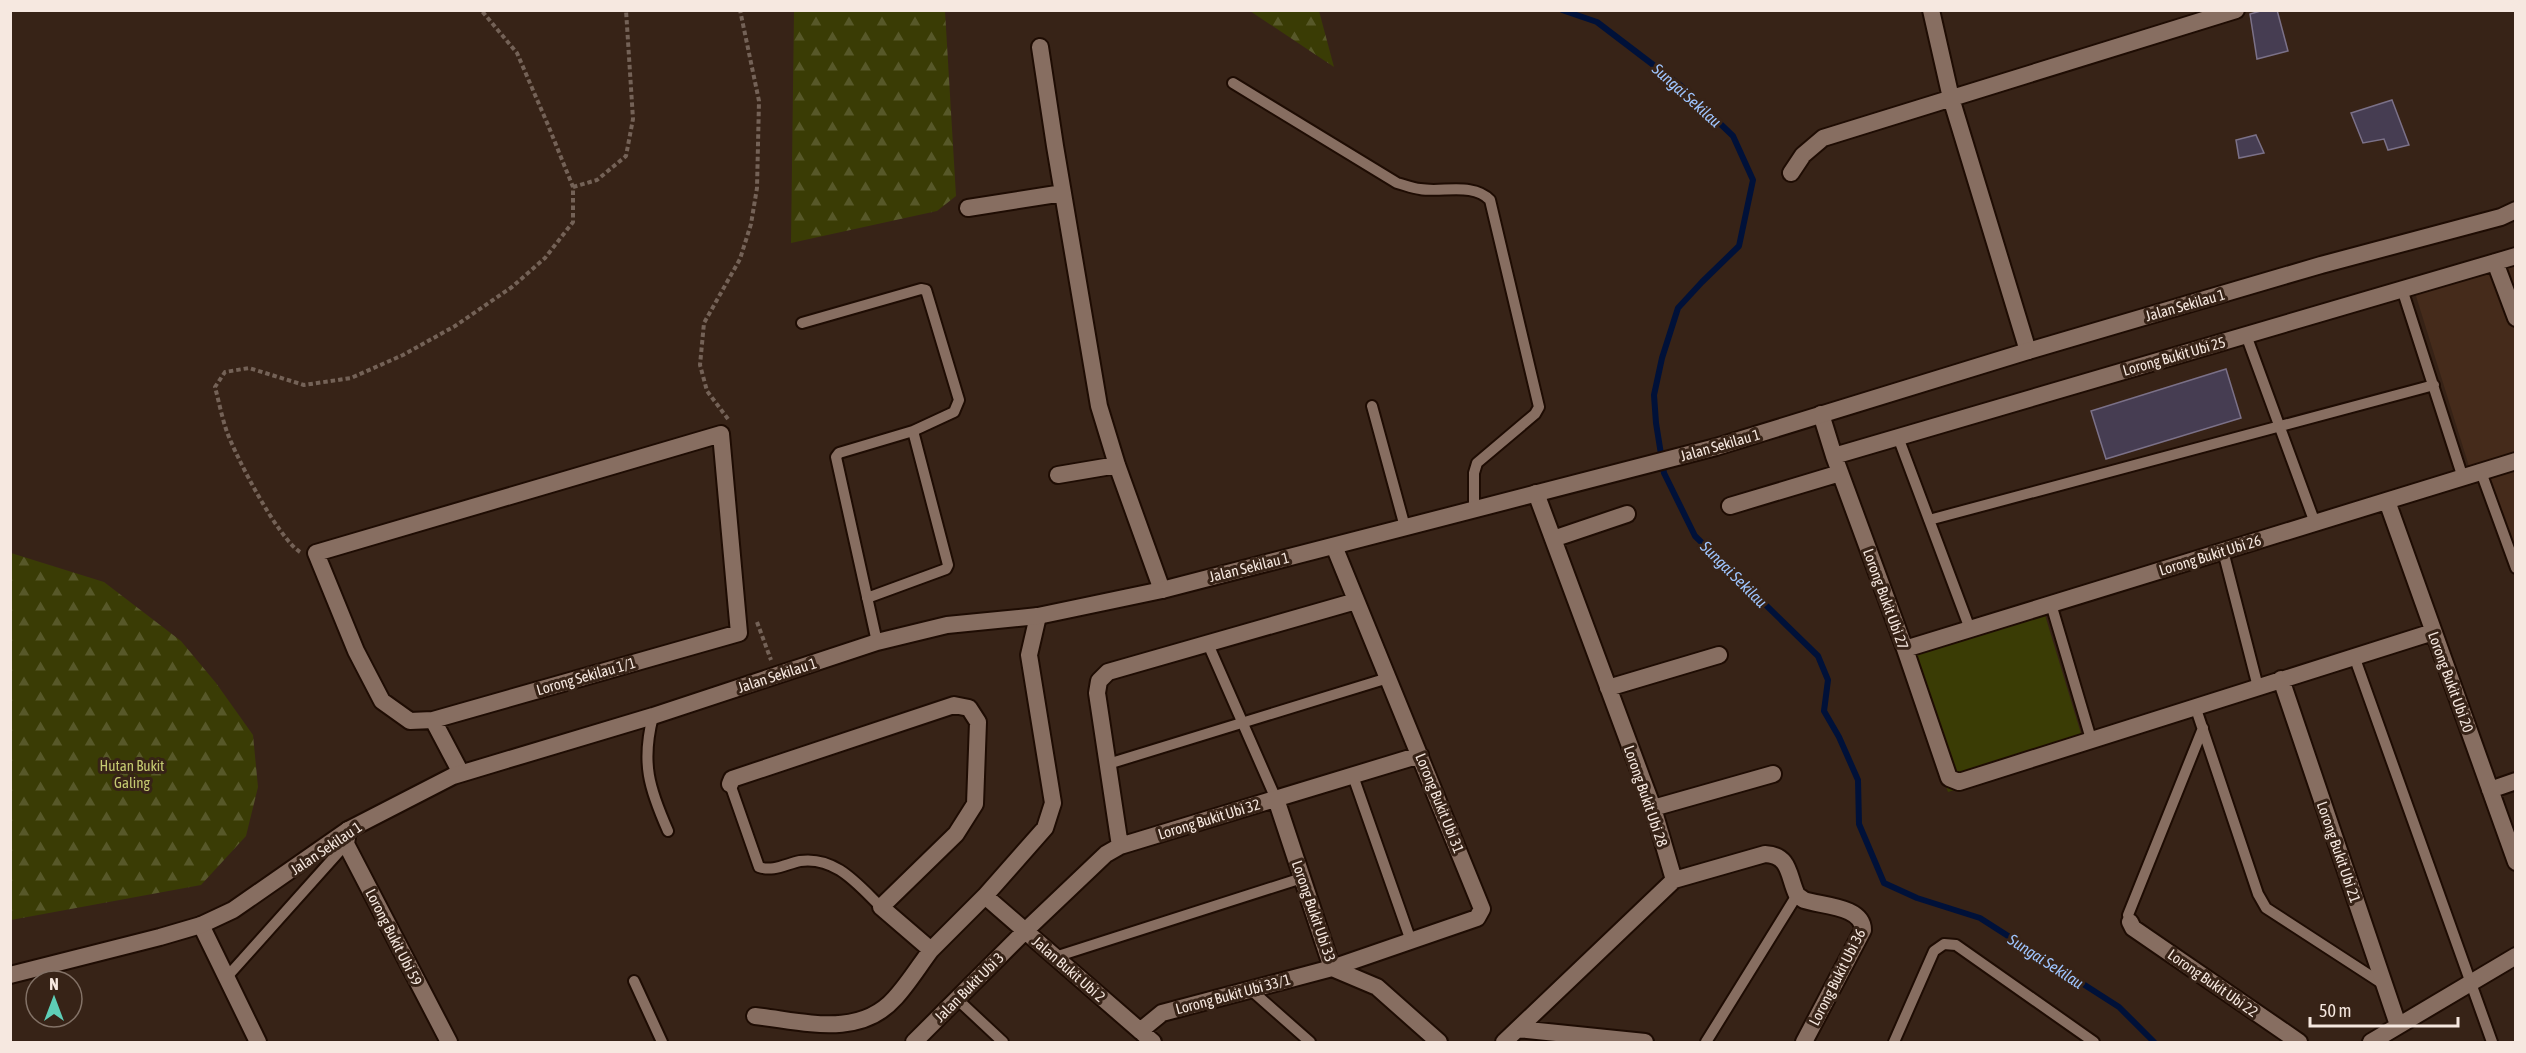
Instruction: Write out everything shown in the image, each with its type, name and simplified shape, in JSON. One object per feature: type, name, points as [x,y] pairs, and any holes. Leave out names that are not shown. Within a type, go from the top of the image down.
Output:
[{"type":"street","points":[[1931,10],[1951,98],[2028,351]]},
{"type":"street","points":[[1791,173],[1803,155],[1823,138],[2236,10]]},
{"type":"street","points":[[1040,47],[1099,406],[1161,590]]},
{"type":"street","points":[[968,208],[1063,193]]},
{"type":"street","name":"Jalan Sekilau 1","points":[[10,975],[201,925],[251,900],[347,837],[440,781],[653,716],[877,642],[947,625],[1038,616],[1161,590],[1716,447],[2321,264],[2511,216]]},
{"type":"street","name":"Lorong Bukit Ubi 25","points":[[1834,456],[2516,256]]},
{"type":"street","points":[[2495,262],[2516,318]]},
{"type":"street","name":"Lorong Bukit Ubi 27","points":[[1821,414],[1949,778],[1959,782],[2091,739]]},
{"type":"street","name":"Lorong Sekilau 1/1","points":[[316,553],[721,434],[740,633],[433,720]]},
{"type":"street","name":"Lorong Bukit Ubi 26","points":[[1905,649],[2516,461]]},
{"type":"street","points":[[1058,475],[1117,465]]},
{"type":"street","points":[[1730,506],[1840,473]]},
{"type":"street","name":"Lorong Bukit Ubi 28","points":[[1536,493],[1653,808],[1674,880]]},
{"type":"street","name":"Lorong Bukit Ubi 20","points":[[2387,501],[2516,862]]},
{"type":"street","points":[[1553,539],[1627,514]]},
{"type":"street","name":"Lorong Bukit Ubi 31","points":[[1332,968],[1477,918],[1482,909],[1334,546]]},
{"type":"street","points":[[316,553],[356,651],[382,701],[410,721],[433,720],[461,773]]},
{"type":"street","points":[[1119,846],[1097,693],[1099,681],[1108,672],[1356,601]]},
{"type":"street","points":[[755,1016],[840,1025],[868,1019],[894,999],[931,950],[985,896],[1045,828],[1053,803],[1029,655],[1038,616]]},
{"type":"street","points":[[2091,739],[2433,632]]},
{"type":"street","points":[[1608,688],[1719,655]]},
{"type":"street","name":"Lorong Bukit Ubi 21","points":[[2282,679],[2398,1025]]},
{"type":"street","points":[[730,784],[732,779],[954,705],[969,708],[978,722],[975,804],[956,834],[881,907],[931,950]]},
{"type":"street","name":"Lorong Bukit Ubi 32","points":[[1025,931],[1106,854],[1119,846],[1420,756]]},
{"type":"street","points":[[1653,808],[1773,774]]},
{"type":"street","points":[[2490,790],[2516,781]]},
{"type":"street","name":"Lorong Bukit Ubi 33","points":[[1276,799],[1332,968],[1368,982],[1388,994],[1438,1042]]},
{"type":"street","name":"Lorong Bukit Ubi 59","points":[[347,837],[449,1042]]},
{"type":"street","points":[[1504,1042],[1674,880],[1766,854],[1774,854],[1782,858],[1788,866],[1797,895]]},
{"type":"street","name":"Lorong Bukit Ubi 36","points":[[1797,895],[1804,900],[1857,914],[1863,922],[1863,930],[1804,1042]]},
{"type":"street","name":"Jalan Bukit Ubi 2","points":[[985,896],[1153,1042]]},
{"type":"street","name":"Lorong Bukit Ubi 22","points":[[2130,922],[2133,928],[2299,1042]]},
{"type":"street","points":[[201,925],[258,1042]]},
{"type":"street","name":"Jalan Bukit Ubi 3","points":[[914,1042],[1025,931]]},
{"type":"street","points":[[2371,1042],[2516,956]]},
{"type":"street","name":"Lorong Bukit Ubi 33/1","points":[[1140,1031],[1161,1013],[1332,968]]},
{"type":"street","points":[[1518,1029],[1645,1042]]},
{"type":"lane","points":[[1233,83],[1397,183],[1422,190],[1476,190],[1490,200],[1539,407],[1535,414],[1477,463],[1474,473],[1474,509]]},
{"type":"lane","points":[[802,323],[921,289],[926,290],[959,399],[954,412],[914,431],[839,453],[836,457],[877,642]]},
{"type":"lane","points":[[2403,289],[2463,478]]},
{"type":"lane","points":[[2246,335],[2314,523]]},
{"type":"lane","points":[[1929,520],[2434,385]]},
{"type":"lane","points":[[1372,406],[1405,527]]},
{"type":"lane","points":[[867,598],[946,569],[948,565],[914,431]]},
{"type":"lane","points":[[1898,437],[1970,629]]},
{"type":"lane","points":[[2481,472],[2516,568]]},
{"type":"lane","points":[[2223,551],[2258,687]]},
{"type":"lane","points":[[2051,604],[2091,739]]},
{"type":"lane","points":[[1209,644],[1276,799]]},
{"type":"lane","points":[[2354,656],[2492,1042]]},
{"type":"lane","points":[[1108,764],[1388,678]]},
{"type":"lane","points":[[2195,706],[2258,894],[2266,908],[2384,984]]},
{"type":"lane","points":[[653,716],[646,740],[647,771],[651,794],[668,831]]},
{"type":"lane","points":[[2130,922],[2128,915],[2203,728]]},
{"type":"lane","points":[[1353,776],[1411,941]]},
{"type":"lane","points":[[730,784],[759,867],[770,869],[811,861],[841,869],[881,907]]},
{"type":"lane","points":[[226,978],[347,837]]},
{"type":"lane","points":[[1055,957],[1302,878]]},
{"type":"lane","points":[[1706,1042],[1797,895]]},
{"type":"lane","points":[[1894,1042],[1934,951],[1944,944],[1956,945],[2094,1042]]},
{"type":"lane","points":[[634,981],[662,1042]]},
{"type":"lane","points":[[1251,990],[1310,1042]]},
{"type":"lane","points":[[957,999],[1003,1042]]},
{"type":"path","points":[[316,553],[299,551],[286,538],[261,499],[227,432],[214,387],[225,372],[249,368],[304,385],[351,378],[403,355],[455,326],[512,287],[545,258],[573,222],[573,188],[517,53],[481,10]]},
{"type":"path","points":[[573,188],[597,180],[626,156],[633,119],[626,10]]},
{"type":"path","points":[[733,428],[723,409],[707,391],[700,365],[704,323],[740,259],[751,224],[757,188],[759,101],[740,10]]},
{"type":"path","points":[[756,620],[777,675]]},
{"type":"shaded area","points":[[2515,249],[2515,553],[2484,471],[2472,476],[2411,280]]},
{"type":"green space","points":[[794,11],[945,11],[956,196],[937,211],[791,243]]},
{"type":"green space","points":[[1250,11],[1319,11],[1334,67]]},
{"type":"green space","name":"Hutan Bukit Galing","points":[[11,553],[104,582],[181,641],[216,683],[253,735],[258,787],[246,836],[201,885],[11,920]]},
{"type":"green space","points":[[2045,615],[2086,750],[1948,792],[1899,660]]},
{"type":"building","points":[[2264,10],[2277,10],[2288,51],[2257,59],[2250,14]]},
{"type":"building","points":[[2392,100],[2409,145],[2388,150],[2384,139],[2363,143],[2351,113]]},
{"type":"building","points":[[2256,135],[2264,153],[2239,158],[2236,140]]},
{"type":"building","points":[[2226,369],[2241,418],[2106,459],[2091,411]]},
{"type":"waterway","name":"Sungai Sekilau","points":[[1562,10],[1597,22],[1681,86],[1733,136],[1753,180],[1739,246],[1678,308],[1662,358],[1654,395],[1664,473],[1695,536],[1818,656],[1828,680],[1824,711],[1839,737],[1858,780],[1859,824],[1884,883],[1917,898],[1980,918],[2119,1007],[2154,1042]]}]
